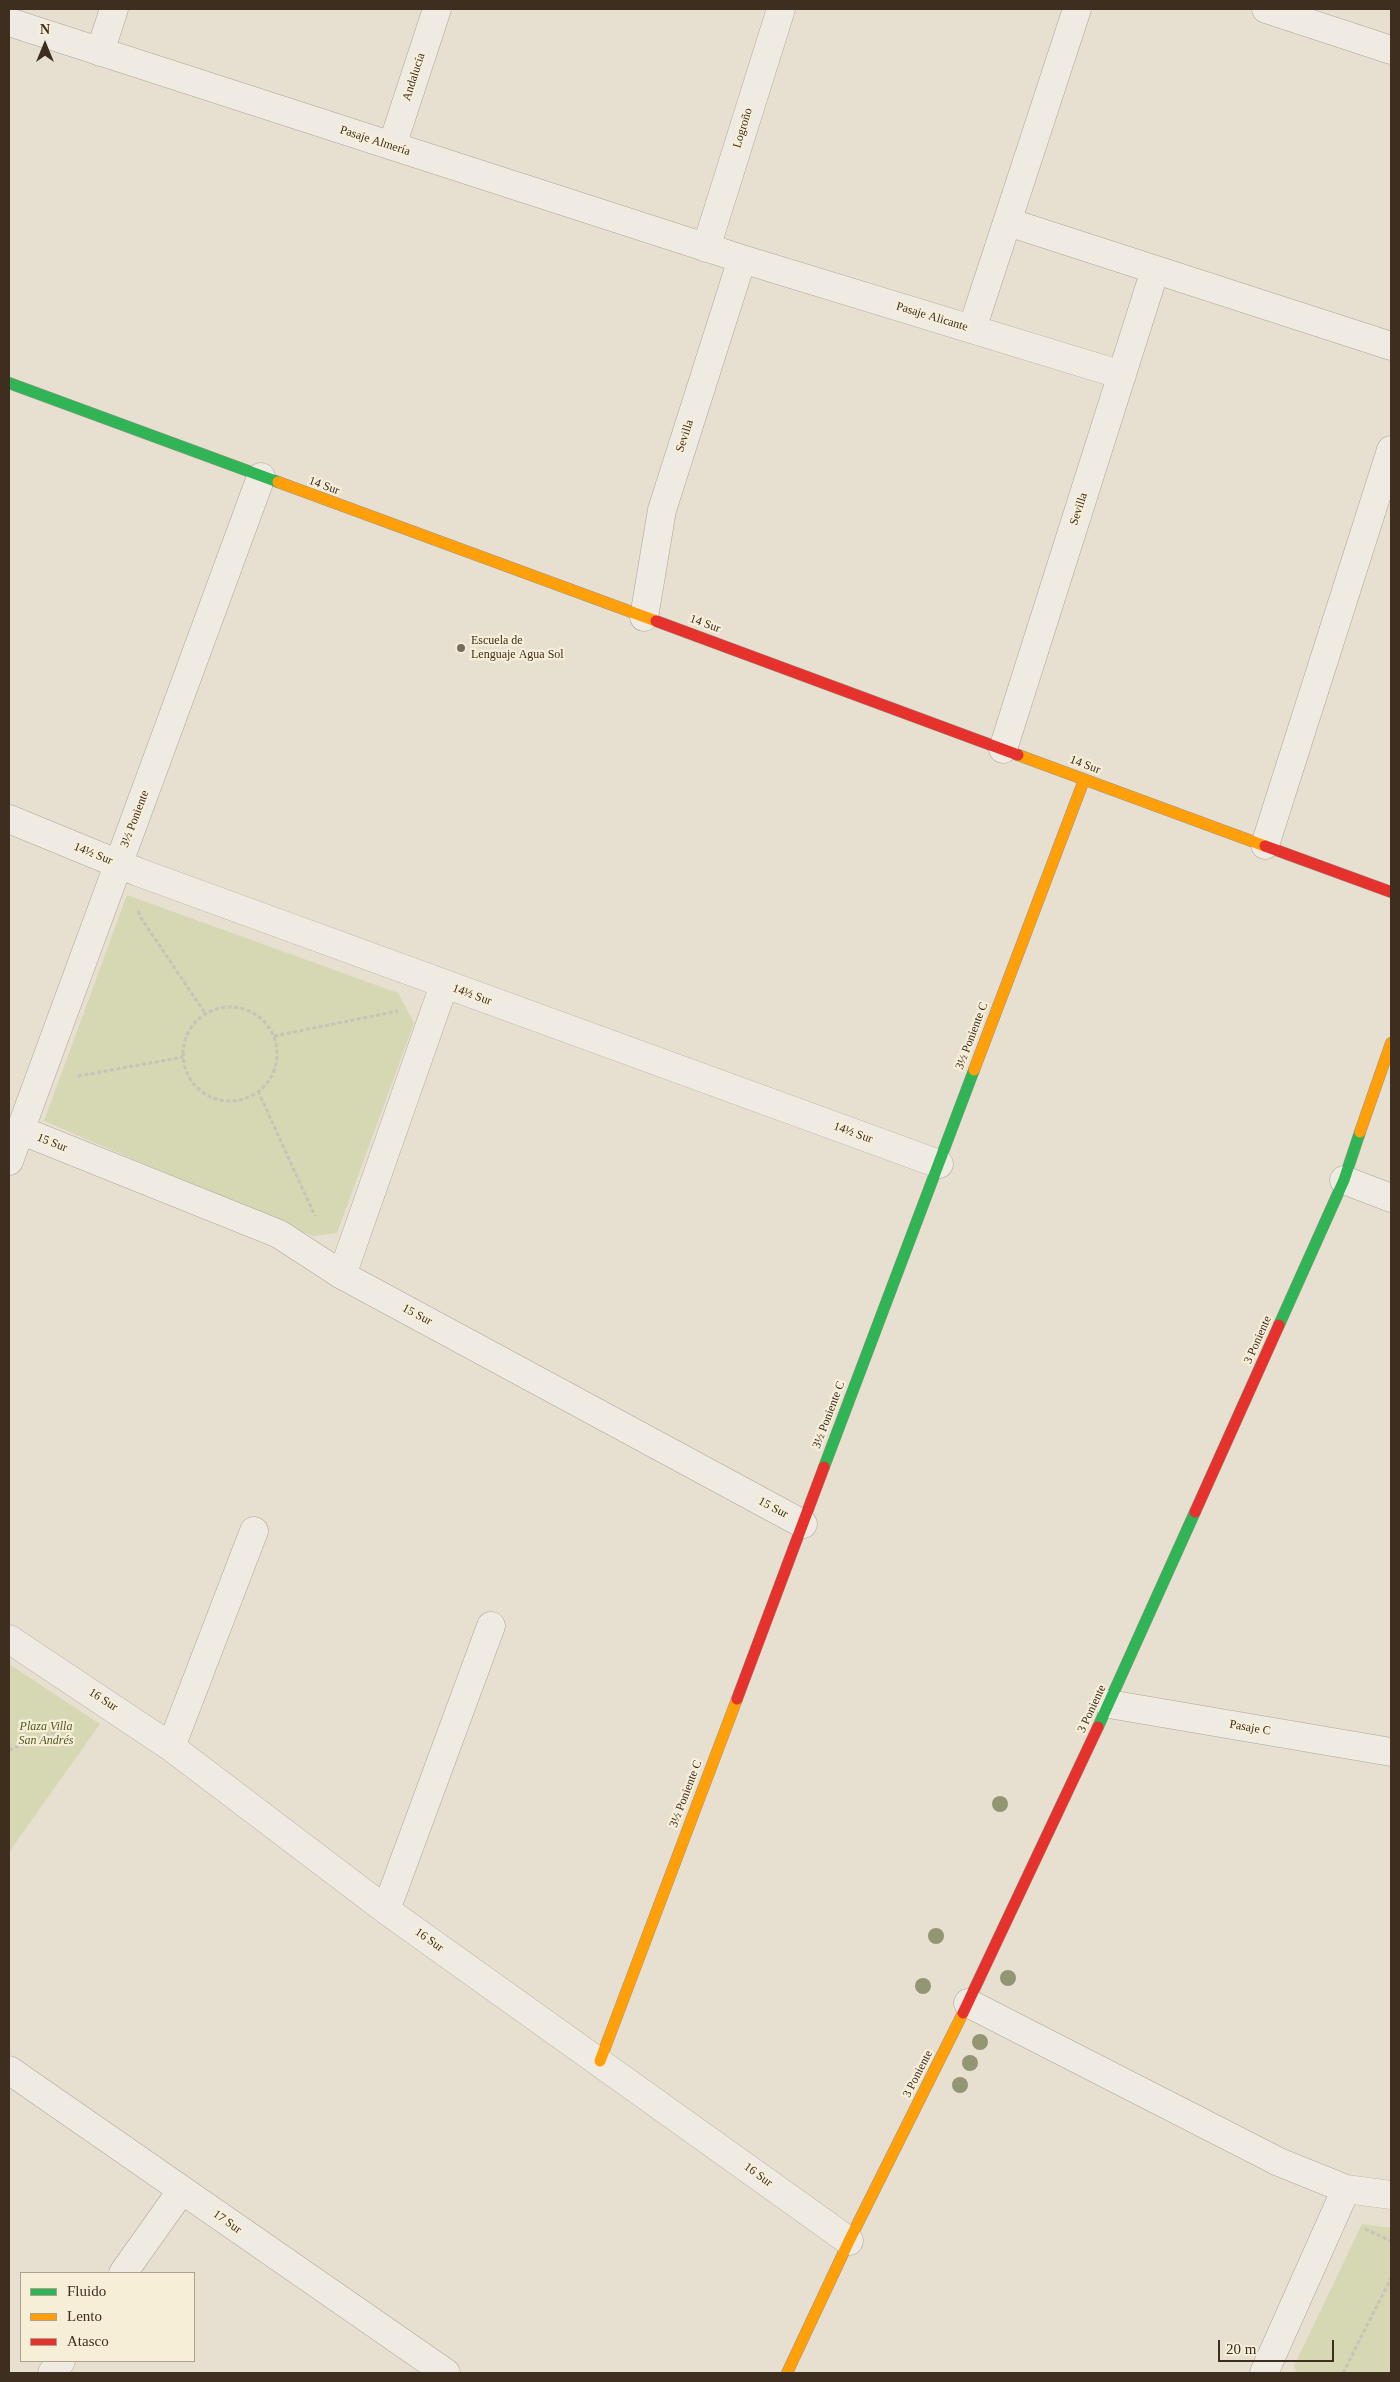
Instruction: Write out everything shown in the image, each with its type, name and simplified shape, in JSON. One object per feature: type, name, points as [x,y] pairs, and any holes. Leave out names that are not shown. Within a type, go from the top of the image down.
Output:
[{"type":"street","points":[[100,52],[114,9]]},
{"type":"street","name":"Andalucía","points":[[392,146],[436,9]]},
{"type":"street","name":"Logroño","points":[[706,248],[781,9]]},
{"type":"street","points":[[972,329],[1077,9]]},
{"type":"street","points":[[1266,9],[1391,50]]},
{"type":"street","name":"Pasaje Almería","points":[[9,22],[742,259]]},
{"type":"street","points":[[1008,222],[1391,346]]},
{"type":"street","name":"Sevilla","points":[[644,616],[662,510],[742,259]]},
{"type":"street","name":"Pasaje Alicante","points":[[742,259],[1122,374]]},
{"type":"street","name":"Sevilla","points":[[1004,748],[1155,270]]},
{"type":"street","name":"14 Sur","points":[[9,383],[1391,892]]},
{"type":"street","points":[[1265,845],[1391,450]]},
{"type":"street","name":"3½ Poniente","points":[[9,1161],[128,868],[261,477]]},
{"type":"street","name":"3½ Poniente C","points":[[600,2061],[1084,780]]},
{"type":"street","name":"14½ Sur","points":[[9,819],[128,868],[444,985],[939,1164]]},
{"type":"street","points":[[342,1275],[444,985]]},
{"type":"street","name":"3 Poniente","points":[[787,2373],[849,2241],[968,2003],[1109,1704],[1344,1180],[1391,1043]]},
{"type":"street","name":"15 Sur","points":[[20,1130],[279,1234],[342,1275],[803,1524]]},
{"type":"street","points":[[1344,1180],[1391,1198]]},
{"type":"street","points":[[170,1747],[254,1531]]},
{"type":"street","points":[[386,1910],[491,1626]]},
{"type":"street","name":"16 Sur","points":[[9,1639],[170,1747],[386,1910],[600,2061],[849,2241]]},
{"type":"street","name":"Pasaje C","points":[[1109,1704],[1390,1749]]},
{"type":"street","points":[[968,2003],[1279,2162],[1346,2189],[1391,2195]]},
{"type":"street","name":"17 Sur","points":[[9,2070],[446,2373]]},
{"type":"street","points":[[1264,2373],[1346,2189]]},
{"type":"street","points":[[124,2272],[182,2190]]},
{"type":"street","points":[[52,2373],[60,2362]]},
{"type":"path","points":[[128,868],[139,915],[205,1013]]},
{"type":"path","points":[[274,1036],[398,1011],[444,985]]},
{"type":"path","points":[[220,1007],[237,1007],[252,1012],[265,1022],[274,1036],[277,1051],[275,1068],[268,1081],[258,1092],[244,1099],[229,1101],[215,1099],[201,1092],[191,1081],[184,1068],[185,1038],[192,1024],[205,1013],[220,1007]]},
{"type":"path","points":[[74,1077],[183,1056]]},
{"type":"path","points":[[258,1092],[318,1223]]},
{"type":"path","points":[[9,1750],[116,1709]]},
{"type":"path","points":[[1343,2373],[1391,2278]]},
{"type":"green space","points":[[127,895],[398,993],[414,1023],[337,1233],[313,1236],[44,1121]]},
{"type":"green space","name":"Plaza Villa San Andrés","points":[[9,1664],[100,1724],[9,1852]]},
{"type":"green space","points":[[1362,2224],[1391,2228],[1391,2373],[1297,2373],[1294,2366]]},
{"type":"traffic: fast","points":[[9,383],[278,482]]},
{"type":"traffic: fast","points":[[824,1467],[974,1070]]},
{"type":"traffic: fast","points":[[1279,1325],[1344,1180],[1360,1132]]},
{"type":"traffic: fast","points":[[1098,1727],[1195,1512]]},
{"type":"traffic: slow","points":[[278,482],[656,621]]},
{"type":"traffic: slow","points":[[1018,755],[1265,846]]},
{"type":"traffic: slow","points":[[974,1070],[1084,780]]},
{"type":"traffic: slow","points":[[1360,1132],[1391,1043]]},
{"type":"traffic: slow","points":[[600,2061],[737,1699]]},
{"type":"traffic: slow","points":[[787,2373],[849,2241],[963,2013]]},
{"type":"traffic: jam","points":[[656,621],[1018,755]]},
{"type":"traffic: jam","points":[[1265,846],[1391,892]]},
{"type":"traffic: jam","points":[[1195,1512],[1279,1325]]},
{"type":"traffic: jam","points":[[737,1699],[824,1467]]},
{"type":"traffic: jam","points":[[963,2013],[1098,1727]]},
{"type":"place","name":"Escuela de Lenguaje Agua Sol","points":[[461,648]]}]
